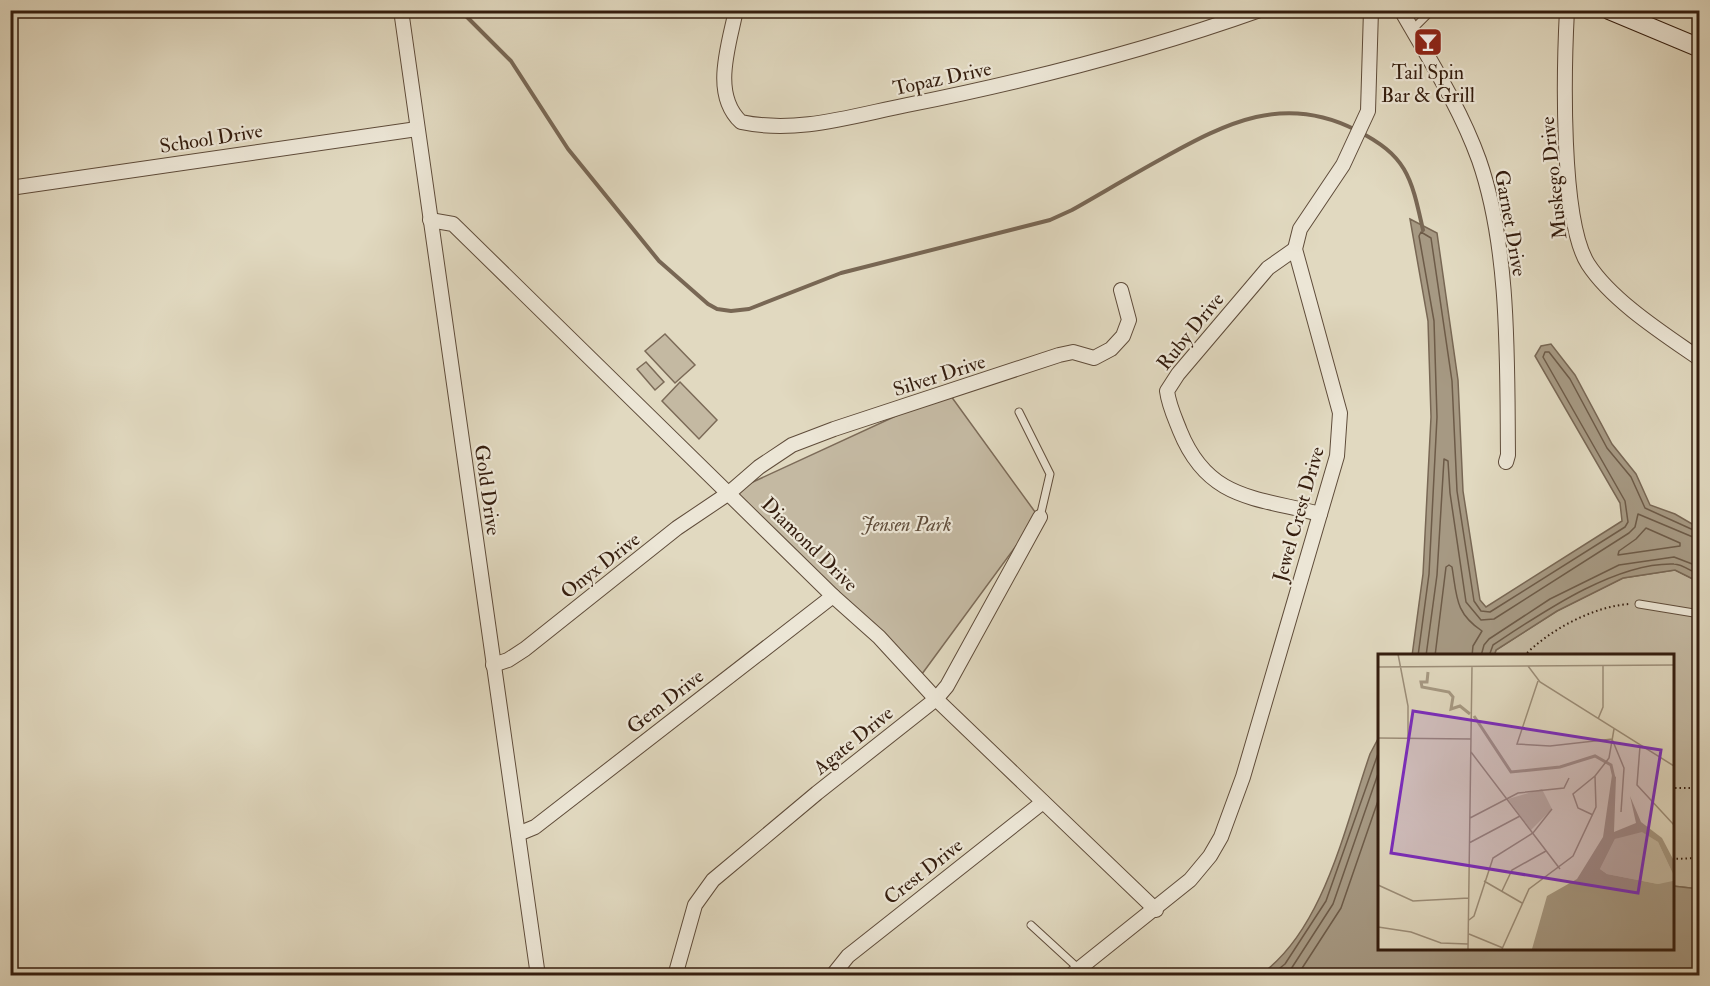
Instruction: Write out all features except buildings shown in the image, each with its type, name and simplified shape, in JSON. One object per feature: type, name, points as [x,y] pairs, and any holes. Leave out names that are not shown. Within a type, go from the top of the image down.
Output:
[{"type":"street","name":"Gold Drive","points":[[401,10],[538,975]]},
{"type":"street","name":"Topaz Drive","points":[[736,10],[725,78],[728,106],[741,122],[791,127],[961,94],[1068,70],[1260,10]]},
{"type":"street","points":[[1295,249],[1296,240],[1306,219],[1343,165],[1368,111],[1371,10]]},
{"type":"street","name":"Garnet Drive","points":[[1401,10],[1462,121],[1480,162],[1486,184],[1503,290],[1508,402],[1506,462]]},
{"type":"street","name":"Muskego Drive","points":[[1567,10],[1566,112],[1570,187],[1576,239],[1589,265],[1603,282],[1700,359]]},
{"type":"street","points":[[1609,10],[1700,48]]},
{"type":"street","name":"School Drive","points":[[10,189],[417,129]]},
{"type":"street","name":"Diamond Drive","points":[[430,220],[453,224],[833,596],[879,637],[936,699],[1156,910]]},
{"type":"street","name":"Ruby Drive","points":[[1295,249],[1269,268],[1178,374],[1167,391],[1169,405],[1189,454],[1216,483],[1248,495],[1320,514]]},
{"type":"street","name":"Jewel Crest Drive","points":[[1075,972],[1156,910],[1190,880],[1210,856],[1233,809],[1337,456],[1340,413],[1295,249]]},
{"type":"street","name":"Silver Drive","points":[[729,493],[759,466],[792,445],[834,429],[1059,355],[1073,352],[1086,357],[1099,357],[1111,349],[1123,336],[1129,320],[1121,290]]},
{"type":"street","name":"Onyx Drive","points":[[493,665],[508,660],[525,649],[677,528],[729,493]]},
{"type":"street","name":"Agate Drive","points":[[675,975],[695,905],[713,880],[817,793],[936,699],[962,661],[1040,517]]},
{"type":"street","name":"Gem Drive","points":[[518,834],[535,827],[833,596]]},
{"type":"street","name":"Crest Drive","points":[[832,975],[848,956],[1043,802]]},
{"type":"lane","points":[[1412,30],[1432,10]]},
{"type":"lane","points":[[1019,412],[1050,474],[1040,517]]},
{"type":"lane","points":[[1639,604],[1700,614]]},
{"type":"lane","points":[[1031,925],[1075,972]]},
{"type":"path","points":[[1526,654],[1567,625],[1619,605],[1639,604]]},
{"type":"path","points":[[1674,859],[1698,858],[1697,788],[1675,788]]},
{"type":"green space","points":[[665,334],[695,365],[675,383],[645,351]]},
{"type":"green space","points":[[646,362],[664,382],[655,390],[637,369]]},
{"type":"green space","points":[[680,382],[717,420],[699,439],[662,401]]},
{"type":"green space","name":"Jensen Park","points":[[948,392],[1038,516],[919,678],[729,493]]},
{"type":"green space","points":[[1675,570],[1699,582],[1699,889],[1674,886],[1674,654],[1495,654],[1496,650],[1557,611],[1623,578]]},
{"type":"water","points":[[1410,219],[1437,233],[1458,380],[1463,491],[1480,600],[1486,607],[1622,521],[1620,503],[1535,356],[1541,346],[1551,344],[1575,375],[1612,444],[1636,474],[1650,505],[1675,514],[1699,528],[1699,582],[1675,570],[1623,578],[1557,611],[1496,650],[1495,654],[1412,654],[1423,574],[1431,417],[1428,321]]},
{"type":"water","points":[[1378,739],[1378,950],[1674,950],[1674,886],[1699,889],[1699,975],[1260,975],[1282,956],[1301,932],[1316,904],[1330,875],[1370,754]]},
{"type":"waterway","points":[[460,10],[511,61],[568,149],[659,261],[708,304],[717,309],[731,311],[749,309],[841,273],[1050,220],[1072,210],[1186,145],[1233,124],[1280,113],[1304,114],[1330,119],[1356,130],[1386,149],[1396,159],[1410,181],[1423,230]]},
{"type":"place","name":"Tail Spin Bar & Grill","points":[[1428,42]]}]
